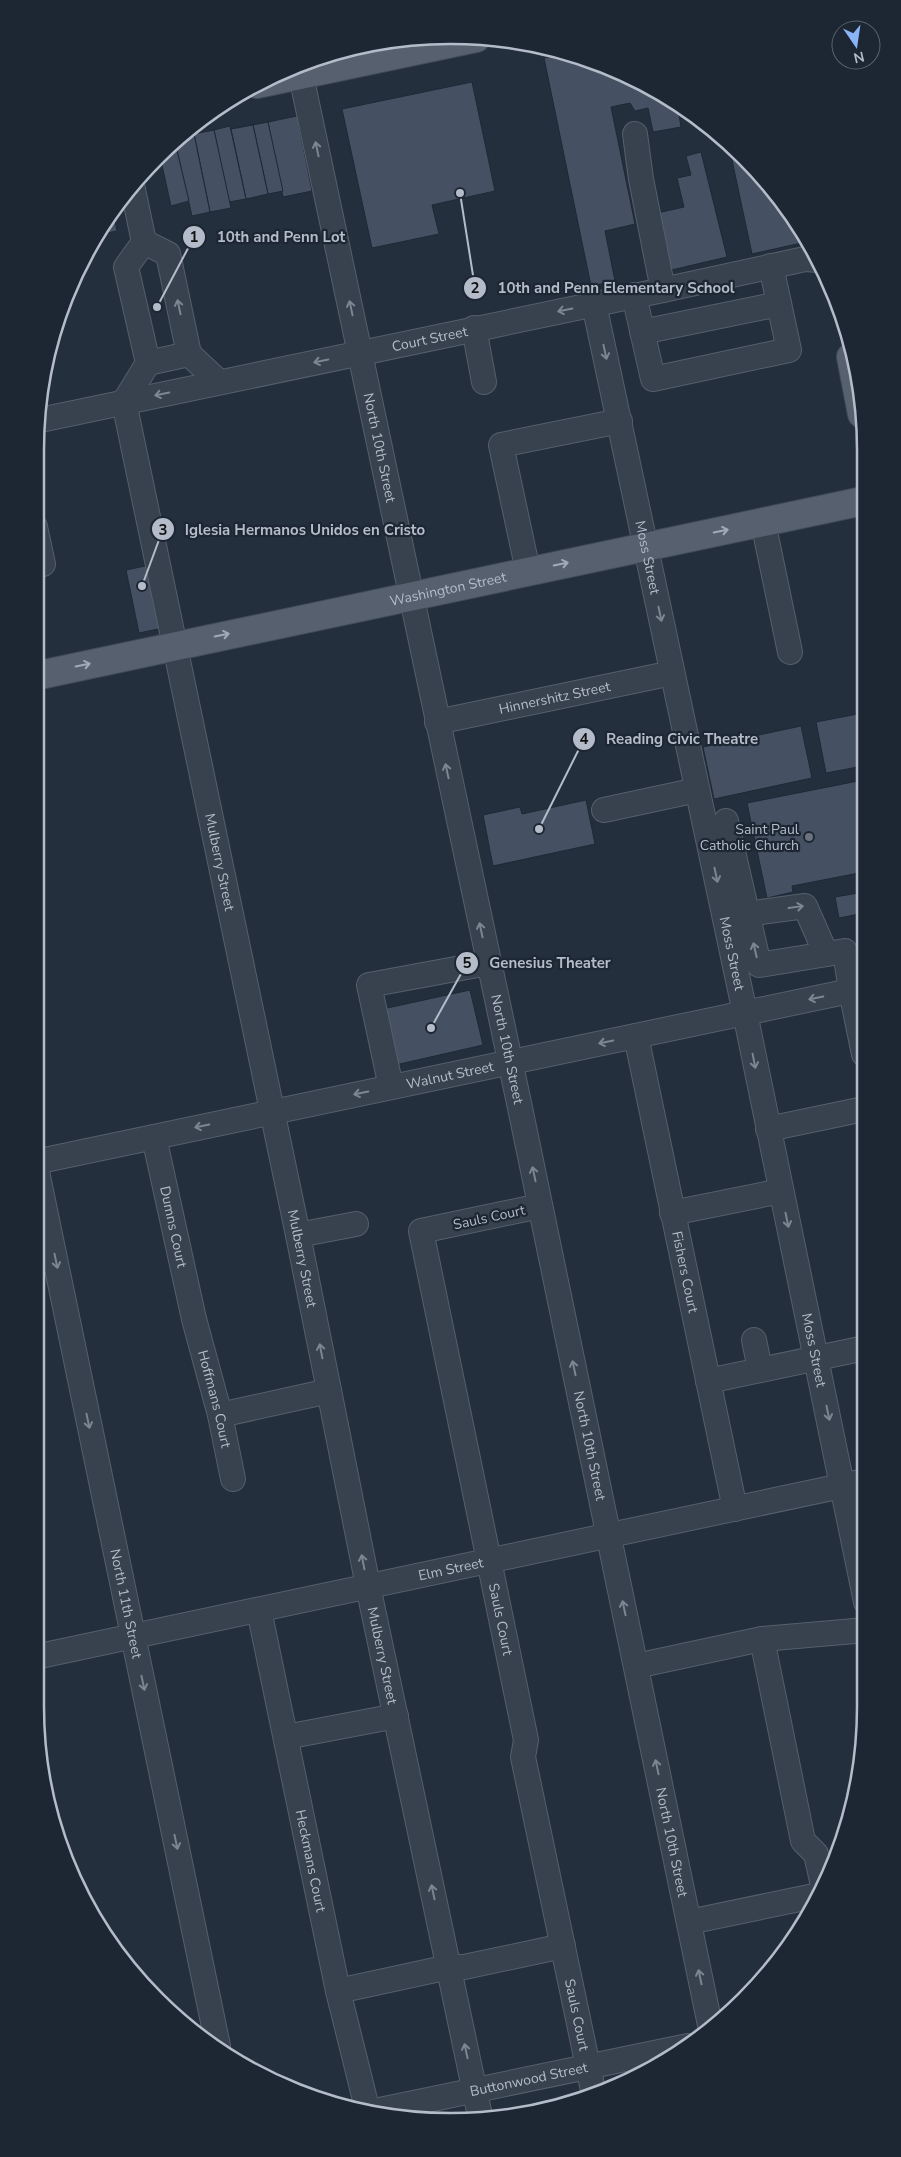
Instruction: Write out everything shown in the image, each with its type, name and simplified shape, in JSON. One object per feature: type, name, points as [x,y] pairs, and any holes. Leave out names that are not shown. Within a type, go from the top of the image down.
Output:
[{"type":"main road","points":[[314,68],[441,44]]},
{"type":"main road","name":"Washington Street","points":[[44,674],[857,502]]},
{"type":"street","name":"North 10th Street","points":[[301,73],[540,1206],[709,2020]]},
{"type":"street","points":[[635,134],[641,179],[664,290]]},
{"type":"street","points":[[124,402],[148,363],[126,267],[144,242],[134,195]]},
{"type":"street","points":[[144,242],[168,254],[189,354],[218,382]]},
{"type":"street","name":"Court Street","points":[[45,419],[809,259]]},
{"type":"street","points":[[634,295],[653,379],[663,377],[789,350],[771,266]]},
{"type":"street","name":"Moss Street","points":[[594,304],[697,790],[721,833],[745,1013],[857,1558]]},
{"type":"street","points":[[642,332],[779,304]]},
{"type":"street","points":[[474,328],[484,382]]},
{"type":"street","points":[[148,363],[189,354]]},
{"type":"street","name":"Mulberry Street","points":[[124,402],[298,1236],[368,1586],[479,2112]]},
{"type":"street","points":[[528,571],[501,445],[620,421]]},
{"type":"street","points":[[763,522],[790,652]]},
{"type":"street","name":"Hinnershitz Street","points":[[437,722],[672,673]]},
{"type":"street","points":[[604,810],[697,790]]},
{"type":"street","points":[[721,833],[747,914],[759,965],[845,952],[857,989]]},
{"type":"street","points":[[747,914],[805,906],[826,954]]},
{"type":"street","points":[[391,1087],[369,985],[488,963]]},
{"type":"street","name":"Walnut Street","points":[[44,1160],[857,989]]},
{"type":"street","name":"Fishers Court","points":[[636,1036],[735,1509]]},
{"type":"street","points":[[768,1129],[857,1110]]},
{"type":"street","name":"Dumns Court","points":[[154,1137],[194,1319]]},
{"type":"street","points":[[672,1213],[781,1191]]},
{"type":"street","name":"North 11th Street","points":[[44,1206],[217,2039]]},
{"type":"street","name":"Sauls Court","points":[[540,1206],[421,1231],[526,1740],[523,1757],[592,2087]]},
{"type":"street","points":[[298,1236],[356,1224]]},
{"type":"street","name":"Hoffmans Court","points":[[194,1319],[220,1415],[233,1479]]},
{"type":"street","points":[[754,1340],[760,1370]]},
{"type":"street","points":[[708,1380],[857,1350]]},
{"type":"street","points":[[220,1415],[329,1391]]},
{"type":"street","name":"Elm Street","points":[[44,1655],[857,1483]]},
{"type":"street","name":"Heckmans Court","points":[[259,1610],[338,1991],[367,2104]]},
{"type":"street","points":[[636,1666],[762,1639],[857,1631]]},
{"type":"street","points":[[762,1639],[804,1841],[816,1854],[820,1874]]},
{"type":"street","points":[[286,1738],[396,1716]]},
{"type":"street","points":[[689,1922],[810,1897]]},
{"type":"street","points":[[338,1991],[448,1967],[464,1966],[563,1946]]},
{"type":"street","name":"Buttonwood Street","points":[[388,2108],[668,2050]]},
{"type":"building","points":[[544,58],[556,58],[606,75],[654,98],[680,115],[681,127],[653,132],[648,108],[635,111],[630,103],[611,107],[635,224],[605,231],[615,281],[591,286]]},
{"type":"building","points":[[472,82],[495,191],[432,205],[439,234],[372,248],[342,109]]},
{"type":"building","points":[[297,116],[312,191],[283,197],[268,122]]},
{"type":"building","points":[[268,122],[283,191],[268,194],[253,125]]},
{"type":"building","points":[[253,125],[268,194],[246,199],[231,129]]},
{"type":"building","points":[[230,126],[246,199],[229,202],[214,130]]},
{"type":"building","points":[[214,130],[231,208],[210,212],[194,135]]},
{"type":"building","points":[[194,135],[210,212],[192,216],[177,150]]},
{"type":"building","points":[[177,150],[189,201],[171,206],[162,164]]},
{"type":"building","points":[[701,152],[727,257],[667,271],[653,214],[684,207],[677,178],[691,175],[686,156]]},
{"type":"building","points":[[731,157],[773,203],[801,243],[752,254]]},
{"type":"building","points":[[115,221],[117,231],[107,233]]},
{"type":"building","points":[[150,565],[163,628],[139,633],[126,570]]},
{"type":"building","points":[[857,714],[857,767],[826,773],[816,722]]},
{"type":"building","points":[[801,726],[812,778],[714,799],[703,747]]},
{"type":"building","name":"Saint Paul Catholic Church","points":[[857,781],[857,873],[792,886],[793,892],[767,898],[747,803]]},
{"type":"building","points":[[586,800],[595,844],[493,866],[483,815],[520,807],[522,814]]},
{"type":"building","points":[[857,893],[857,914],[839,918],[835,897]]},
{"type":"building","points":[[470,990],[483,1045],[391,1066],[378,1010]]},
{"type":"place","name":"10th and Penn Elementary School","points":[[460,193]]},
{"type":"place","name":"10th and Penn Lot","points":[[157,307]]},
{"type":"place","name":"Iglesia Hermanos Unidos en Cristo","points":[[142,586]]},
{"type":"place","name":"Reading Civic Theatre","points":[[539,829]]},
{"type":"place","name":"Saint Paul Catholic Church","points":[[809,837]]},
{"type":"place","name":"Genesius Theater","points":[[431,1028]]}]
